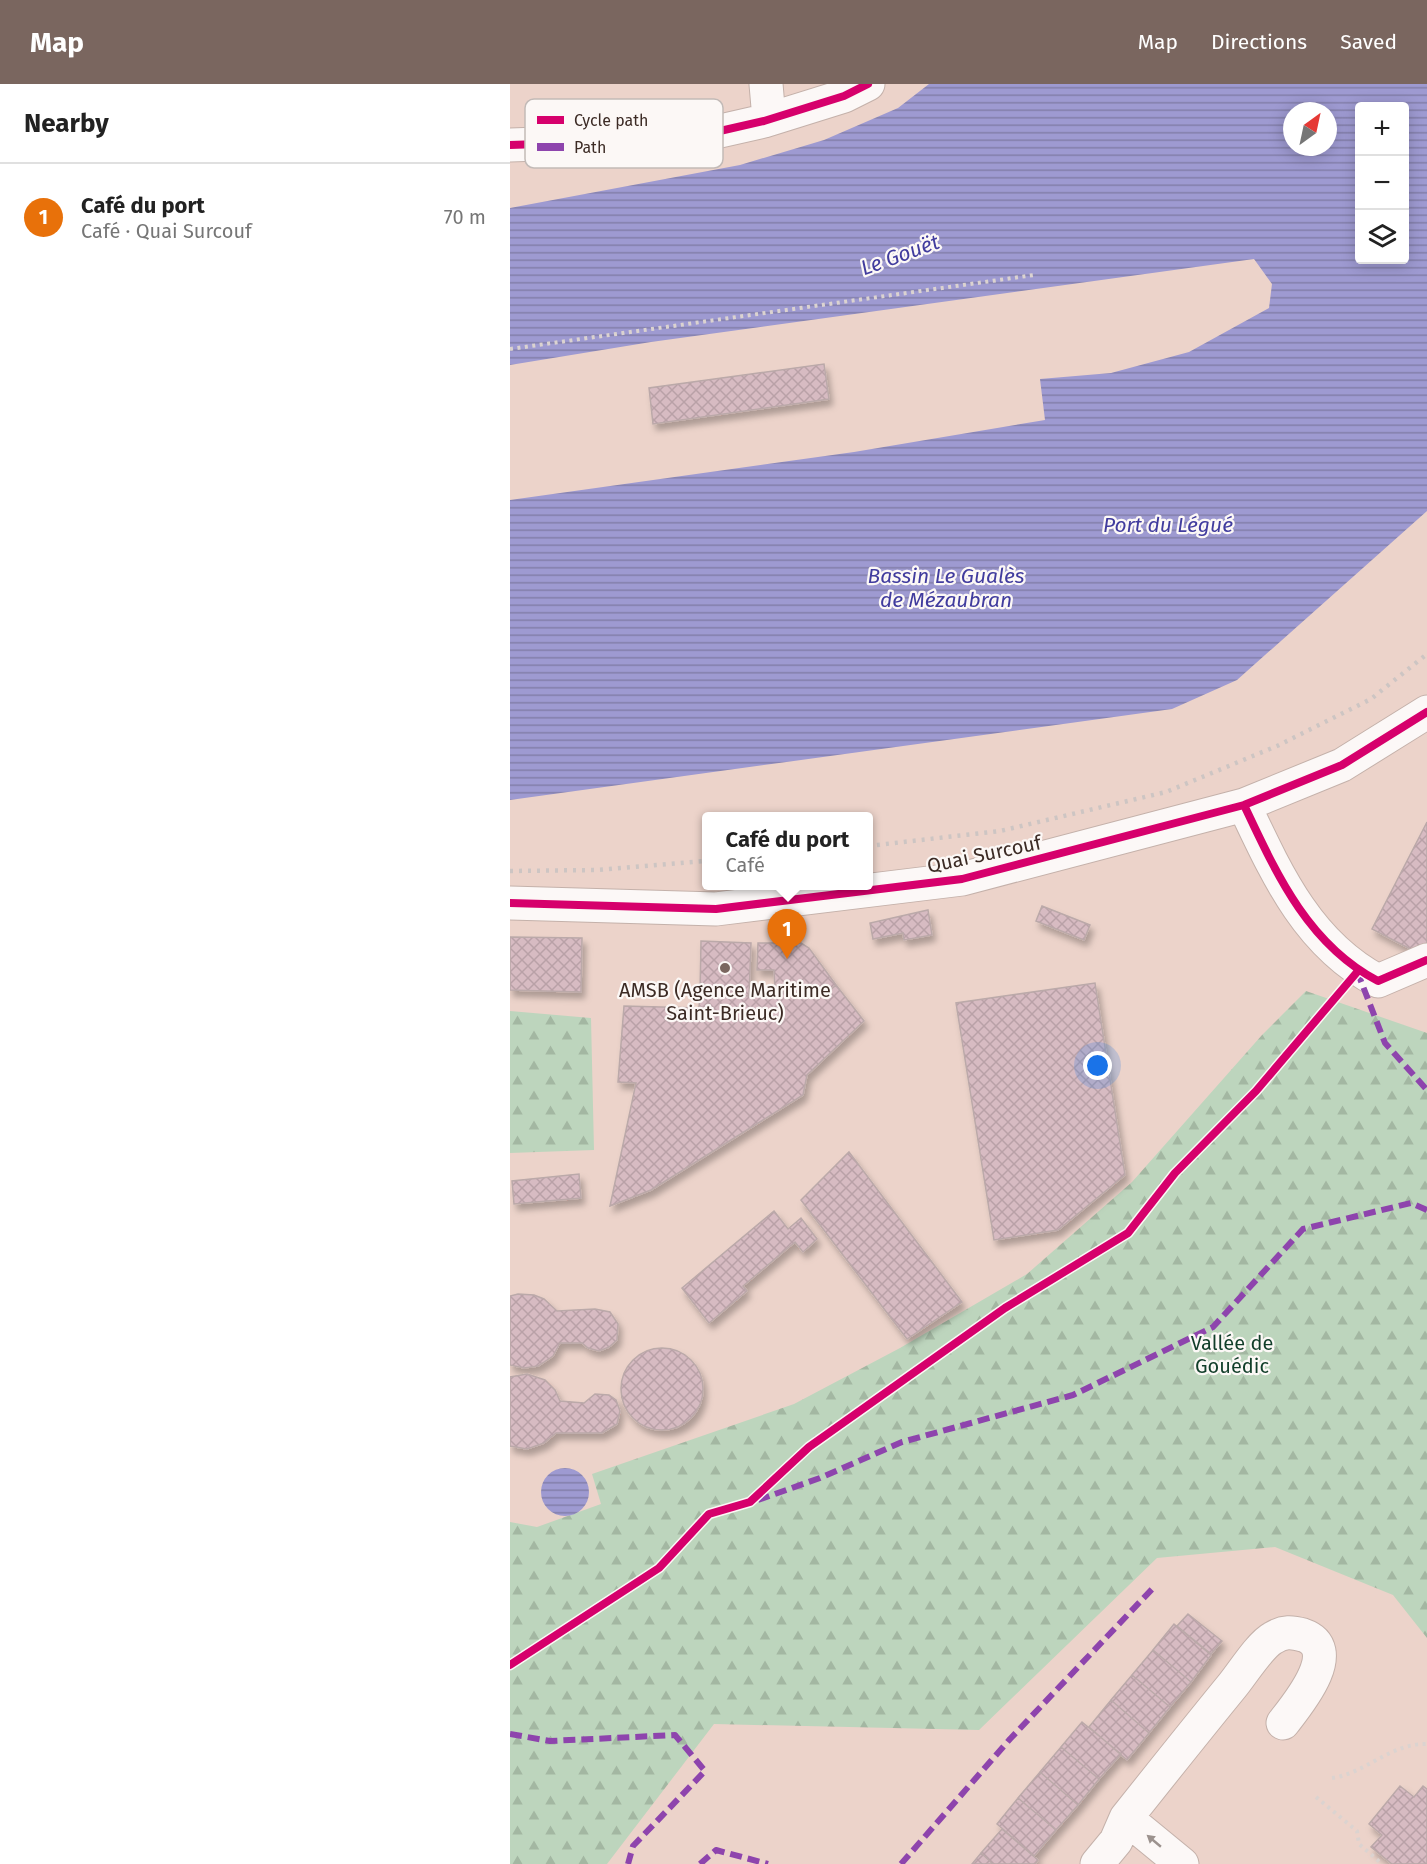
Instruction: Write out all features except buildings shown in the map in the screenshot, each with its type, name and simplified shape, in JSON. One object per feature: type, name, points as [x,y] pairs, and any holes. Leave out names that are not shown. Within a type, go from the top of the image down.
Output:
[{"type":"street","points":[[766,84],[769,119]]},
{"type":"street","points":[[723,130],[769,119],[844,96],[868,84]]},
{"type":"street","points":[[510,145],[525,144]]},
{"type":"street","name":"Quai Surcouf","points":[[873,890],[962,879],[1244,805],[1342,765],[1427,712]]},
{"type":"street","points":[[1244,805],[1284,888],[1310,926],[1341,958],[1378,981],[1427,960]]},
{"type":"street","name":"Quai Surcouf","points":[[510,903],[716,909],[872,890]]},
{"type":"street","points":[[1097,1864],[1116,1840],[1126,1818],[1239,1677],[1272,1638],[1291,1631],[1309,1637],[1319,1653],[1318,1671],[1283,1723]]},
{"type":"street","points":[[1126,1818],[1182,1864]]},
{"type":"path","points":[[510,349],[1034,275]]},
{"type":"path","points":[[1332,1778],[1349,1776],[1411,1744],[1427,1744]]},
{"type":"path","points":[[1316,1797],[1357,1831],[1359,1844],[1382,1864]]},
{"type":"green space","name":"Vallée de Gouédic","points":[[1306,991],[1427,1033],[1427,1638],[1393,1595],[1275,1547],[1157,1558],[979,1730],[714,1724],[607,1864],[510,1864],[510,1522],[537,1527],[601,1504],[592,1474],[794,1404],[900,1348],[1027,1274],[1132,1182],[1262,1035]]},
{"type":"green space","points":[[510,1011],[591,1018],[594,1150],[510,1153]]},
{"type":"water","name":"Port du Légué","points":[[929,84],[1427,84],[1427,511],[1237,680],[1172,709],[510,800],[510,500],[854,452],[1045,420],[1040,379],[1111,373],[1189,352],[1269,308],[1272,284],[1254,259],[651,342],[510,365],[510,208],[740,165],[824,140],[898,108]]},
{"type":"water","points":[[565,1468],[582,1475],[589,1492],[582,1509],[565,1516],[548,1509],[541,1492],[548,1475]]},
{"type":"railway","points":[[873,845],[1000,831],[1166,792],[1277,746],[1371,699],[1427,654]]},
{"type":"railway","points":[[510,871],[596,870],[702,861]]},
{"type":"marked path","points":[[1357,971],[1385,1043],[1427,1090]]},
{"type":"marked path","points":[[758,1500],[820,1478],[902,1442],[1073,1395],[1213,1327],[1303,1229],[1411,1203],[1427,1210]]},
{"type":"marked path","points":[[901,1864],[1010,1739],[1155,1586]]},
{"type":"marked path","points":[[510,1734],[550,1741],[675,1735],[705,1771],[633,1846],[628,1864]]},
{"type":"marked path","points":[[700,1864],[716,1850],[768,1864]]},
{"type":"cycle path","points":[[723,130],[764,121],[844,96],[868,84]]},
{"type":"cycle path","points":[[510,145],[525,144]]},
{"type":"cycle path","points":[[873,890],[962,879],[1244,805],[1342,765],[1427,712]]},
{"type":"cycle path","points":[[1244,805],[1282,882],[1297,905],[1332,948],[1353,966],[1378,981],[1427,960]]},
{"type":"cycle path","points":[[510,903],[716,909],[872,890]]},
{"type":"cycle path","points":[[510,1665],[659,1568],[709,1514],[750,1502],[809,1447],[1005,1308],[1128,1233],[1175,1173],[1256,1091],[1358,971]]},
{"type":"place","name":"Café du port","points":[[787,959]]},
{"type":"place","name":"AMSB (Agence Maritime Saint-Brieuc)","points":[[725,968]]},
{"type":"water label","name":"Le Gouët","points":[[900,255]]},
{"type":"water label","name":"Bassin Le Gualès de Mézaubran","points":[[946,588]]}]
